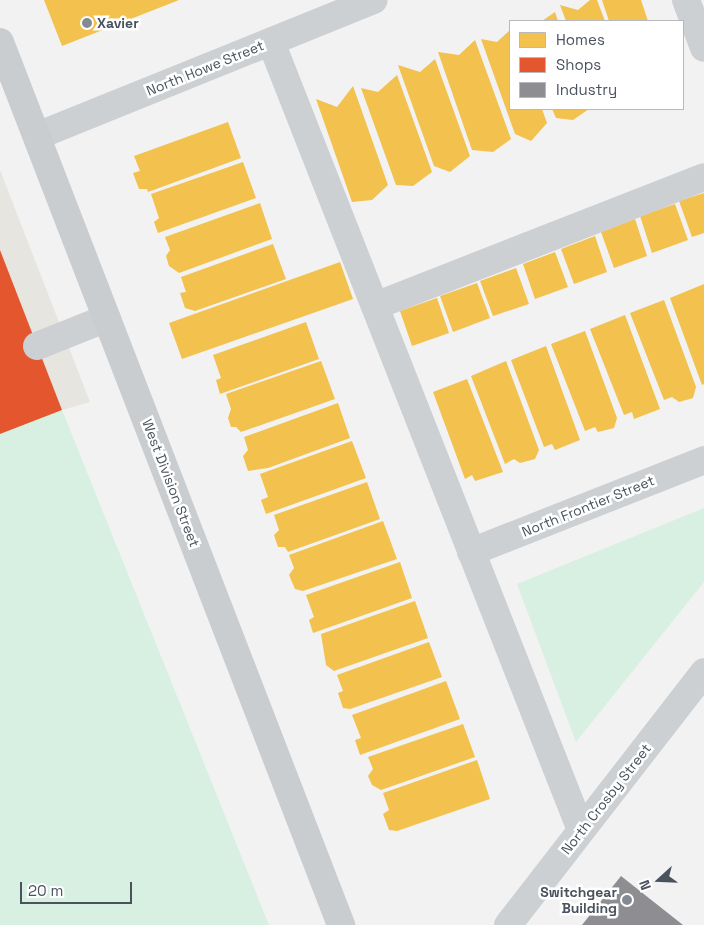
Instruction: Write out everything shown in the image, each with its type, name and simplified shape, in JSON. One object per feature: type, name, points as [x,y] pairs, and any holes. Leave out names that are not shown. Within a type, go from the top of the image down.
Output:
[{"type":"main road","name":"West Division Street","points":[[0,42],[341,925]]},
{"type":"street","name":"North Howe Street","points":[[37,136],[374,0]]},
{"type":"street","points":[[686,0],[704,48]]},
{"type":"street","points":[[271,42],[581,830]]},
{"type":"street","points":[[375,306],[704,177]]},
{"type":"street","points":[[37,346],[107,318]]},
{"type":"street","name":"North Frontier Street","points":[[471,552],[704,460]]},
{"type":"street","name":"North Crosby Street","points":[[508,925],[704,672]]},
{"type":"shaded area","points":[[0,170],[90,402],[62,410],[0,434]]},
{"type":"green space","points":[[62,410],[269,925],[0,925],[0,434]]},
{"type":"green space","points":[[704,508],[704,582],[576,742],[517,584]]},
{"type":"building: Homes","name":"Xavier","points":[[44,0],[179,0],[62,46]]},
{"type":"building: Homes","points":[[590,0],[597,0],[605,20],[566,20],[560,5],[578,10]]},
{"type":"building: Homes","points":[[602,0],[641,0],[648,20],[609,20]]},
{"type":"building: Homes","points":[[555,12],[558,20],[543,20]]},
{"type":"building: Homes","points":[[509,31],[509,110],[542,110],[547,123],[531,141],[515,134],[481,39],[497,42]]},
{"type":"building: Homes","points":[[475,40],[511,139],[493,152],[472,150],[438,52],[459,55]]},
{"type":"building: Homes","points":[[435,59],[470,156],[450,172],[434,166],[398,65],[420,72]]},
{"type":"building: Homes","points":[[397,75],[432,172],[413,186],[396,185],[361,88],[378,92]]},
{"type":"building: Homes","points":[[353,86],[388,185],[372,200],[352,202],[316,99],[337,107]]},
{"type":"building: Homes","points":[[552,110],[588,110],[573,120],[556,118]]},
{"type":"building: Homes","points":[[228,122],[241,158],[148,192],[147,189],[139,189],[133,173],[140,171],[134,156]]},
{"type":"building: Homes","points":[[243,162],[256,198],[158,233],[154,222],[159,218],[151,194]]},
{"type":"building: Homes","points":[[704,193],[704,233],[692,237],[679,201]]},
{"type":"building: Homes","points":[[260,203],[272,239],[179,273],[169,266],[166,256],[170,250],[165,237]]},
{"type":"building: Homes","points":[[675,204],[688,240],[652,253],[640,216]]},
{"type":"building: Homes","points":[[635,219],[647,256],[614,268],[601,232]]},
{"type":"building: Homes","points":[[595,236],[607,272],[574,284],[561,249]]},
{"type":"building: Homes","points":[[273,244],[286,279],[195,311],[185,308],[180,293],[186,292],[181,277]]},
{"type":"building: Homes","points":[[555,252],[568,287],[535,299],[523,264]]},
{"type":"building: Homes","points":[[340,262],[353,299],[182,359],[169,323]]},
{"type":"building: Homes","points":[[516,268],[529,304],[493,316],[480,281]]},
{"type":"building: Homes","points":[[477,283],[490,318],[453,332],[440,296]]},
{"type":"building: Homes","points":[[704,284],[704,384],[702,385],[670,298]]},
{"type":"building: Homes","points":[[437,298],[449,333],[412,346],[400,311]]},
{"type":"building: Homes","points":[[664,300],[696,387],[693,398],[679,402],[672,397],[664,400],[630,313]]},
{"type":"building: Homes","points":[[625,315],[660,409],[634,419],[632,412],[624,415],[590,329]]},
{"type":"building: Homes","points":[[306,322],[319,359],[220,394],[216,380],[221,378],[213,355]]},
{"type":"building: Homes","points":[[585,331],[617,418],[614,428],[598,432],[595,427],[585,431],[551,344]]},
{"type":"building: Homes","points":[[546,346],[580,440],[555,450],[552,444],[544,447],[511,360]]},
{"type":"building: Homes","points":[[321,361],[335,399],[241,432],[236,427],[231,427],[228,418],[231,409],[226,394]]},
{"type":"building: Homes","points":[[506,361],[539,450],[535,459],[520,463],[514,459],[505,464],[471,376]]},
{"type":"building: Homes","points":[[467,379],[503,472],[475,481],[472,475],[465,479],[433,392]]},
{"type":"building: Homes","points":[[338,403],[350,438],[268,468],[248,471],[243,456],[248,450],[244,437]]},
{"type":"building: Homes","points":[[352,441],[366,478],[266,514],[261,500],[268,497],[260,474]]},
{"type":"building: Homes","points":[[367,482],[380,519],[288,552],[285,547],[278,547],[274,535],[279,530],[274,515]]},
{"type":"building: Homes","points":[[383,521],[397,559],[303,591],[295,589],[289,575],[294,568],[289,555]]},
{"type":"building: Homes","points":[[400,562],[412,598],[313,633],[309,620],[314,617],[306,595]]},
{"type":"building: Homes","points":[[415,601],[428,638],[334,671],[326,665],[321,634]]},
{"type":"building: Homes","points":[[429,642],[442,677],[350,709],[343,708],[338,693],[343,691],[337,675]]},
{"type":"building: Homes","points":[[446,681],[460,719],[360,755],[355,740],[361,738],[352,715]]},
{"type":"building: Homes","points":[[463,724],[475,757],[381,790],[372,785],[368,776],[373,769],[368,757]]},
{"type":"building: Homes","points":[[477,760],[490,799],[397,831],[389,830],[383,814],[389,810],[383,793]]},
{"type":"building: Shops","points":[[0,250],[62,410],[0,434]]},
{"type":"building: Industry","name":"Switchgear Building","points":[[621,876],[683,925],[582,925]]},
{"type":"place","name":"Xavier","points":[[87,23]]},
{"type":"place","name":"Switchgear Building","points":[[627,900]]}]
